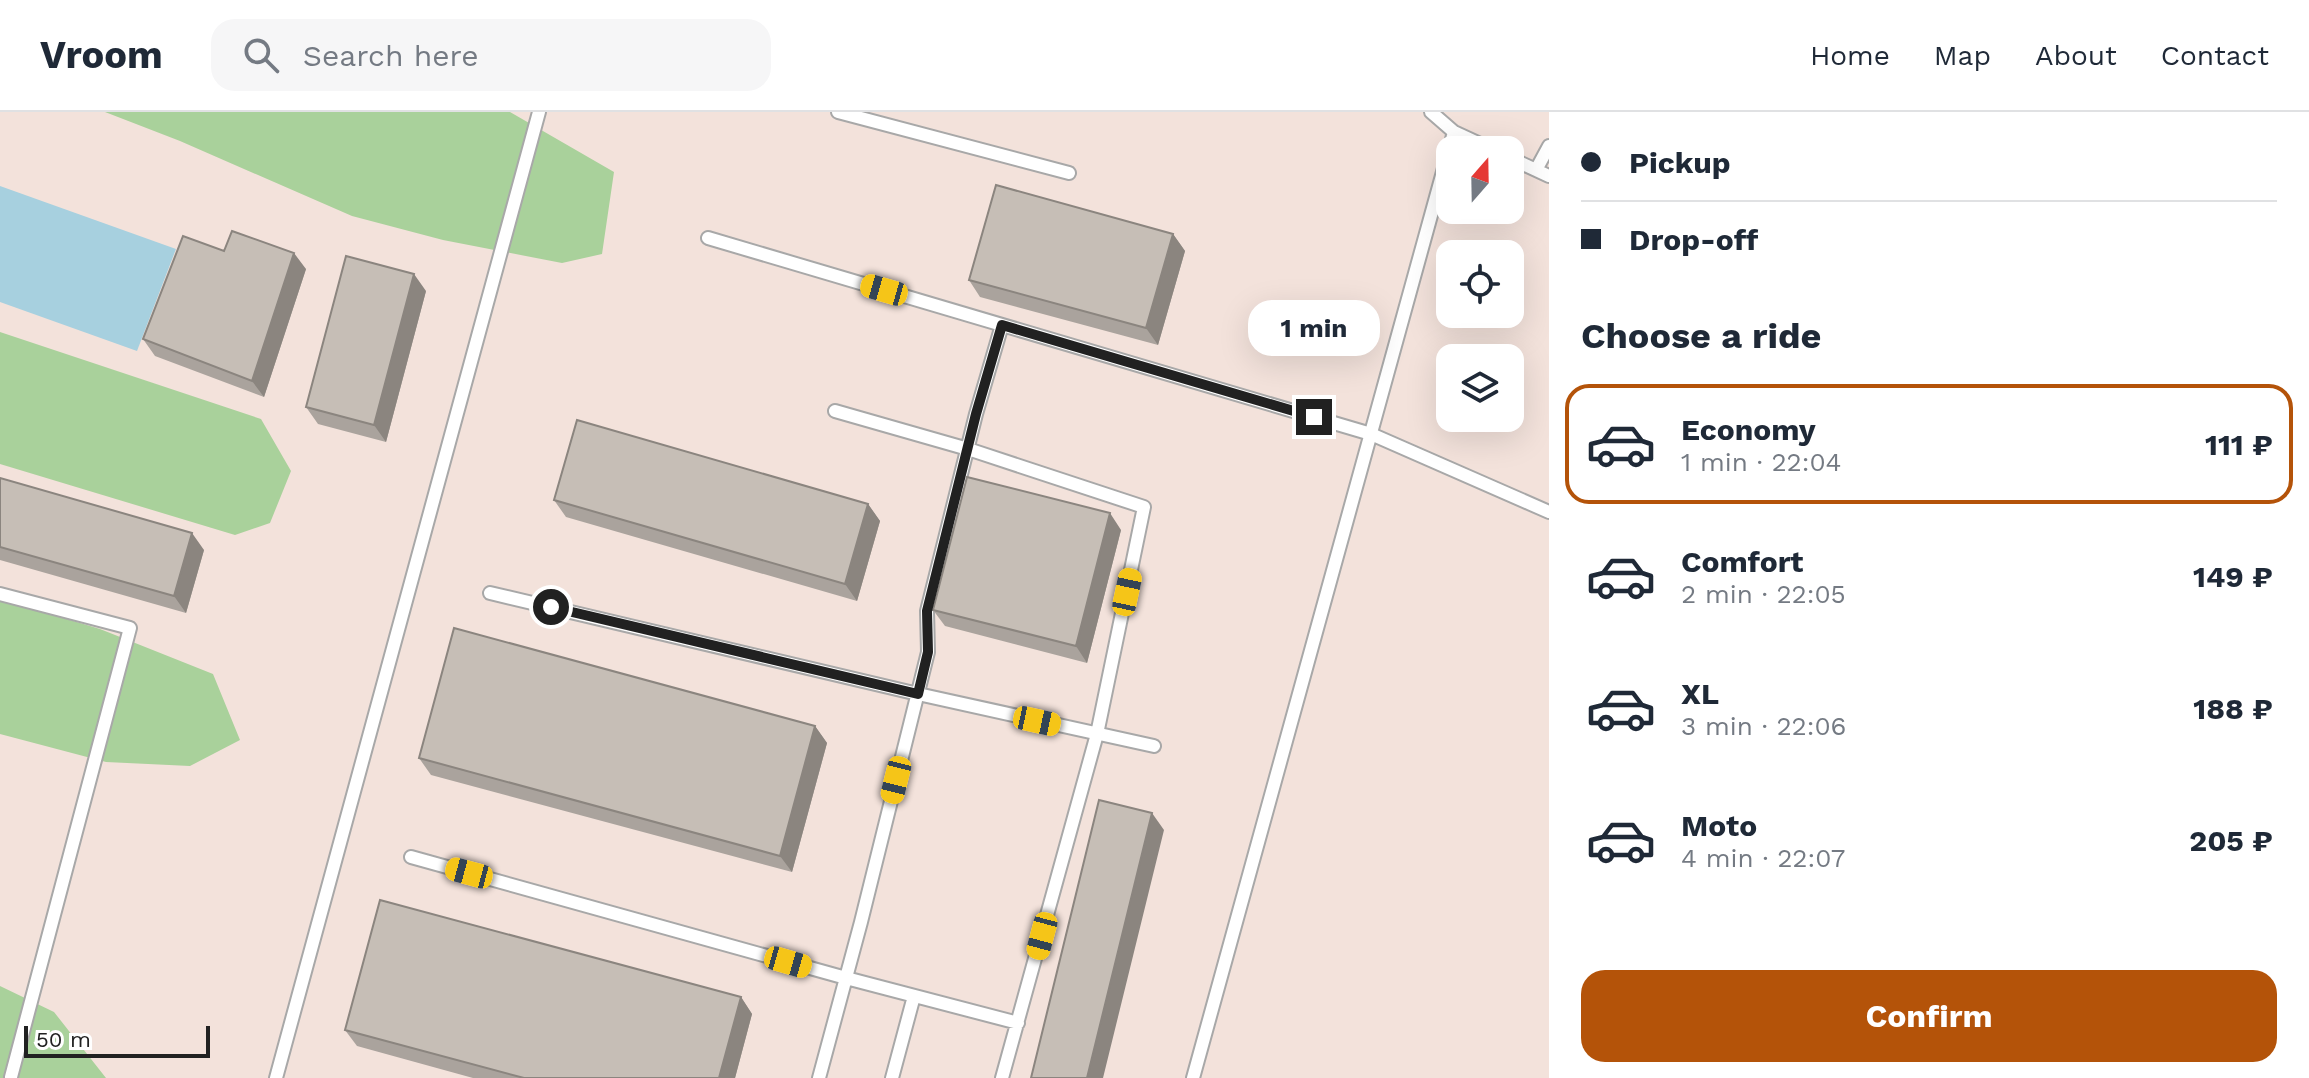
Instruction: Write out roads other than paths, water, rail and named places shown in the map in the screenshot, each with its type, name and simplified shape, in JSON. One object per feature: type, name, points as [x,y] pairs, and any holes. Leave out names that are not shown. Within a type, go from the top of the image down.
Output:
[{"type":"lane","points":[[276,1078],[539,112]]},
{"type":"lane","points":[[838,112],[1069,173]]},
{"type":"lane","points":[[1431,112],[1463,136]]},
{"type":"lane","points":[[1193,1078],[1454,132]]},
{"type":"lane","points":[[1536,170],[1549,146]]},
{"type":"lane","points":[[1524,164],[1549,176]]},
{"type":"lane","points":[[708,238],[1371,434],[1549,512]]},
{"type":"lane","points":[[819,1078],[918,694],[928,652],[927,611],[976,414],[1002,325]]},
{"type":"lane","points":[[835,411],[968,449],[1144,507],[1097,734],[1002,1078]]},
{"type":"lane","points":[[490,593],[1154,746]]},
{"type":"lane","points":[[0,594],[130,628],[9,1076]]},
{"type":"lane","points":[[411,857],[1018,1023]]},
{"type":"lane","points":[[892,1078],[914,996]]},
{"type":"water","points":[[0,186],[176,249],[137,351],[0,302]]}]
